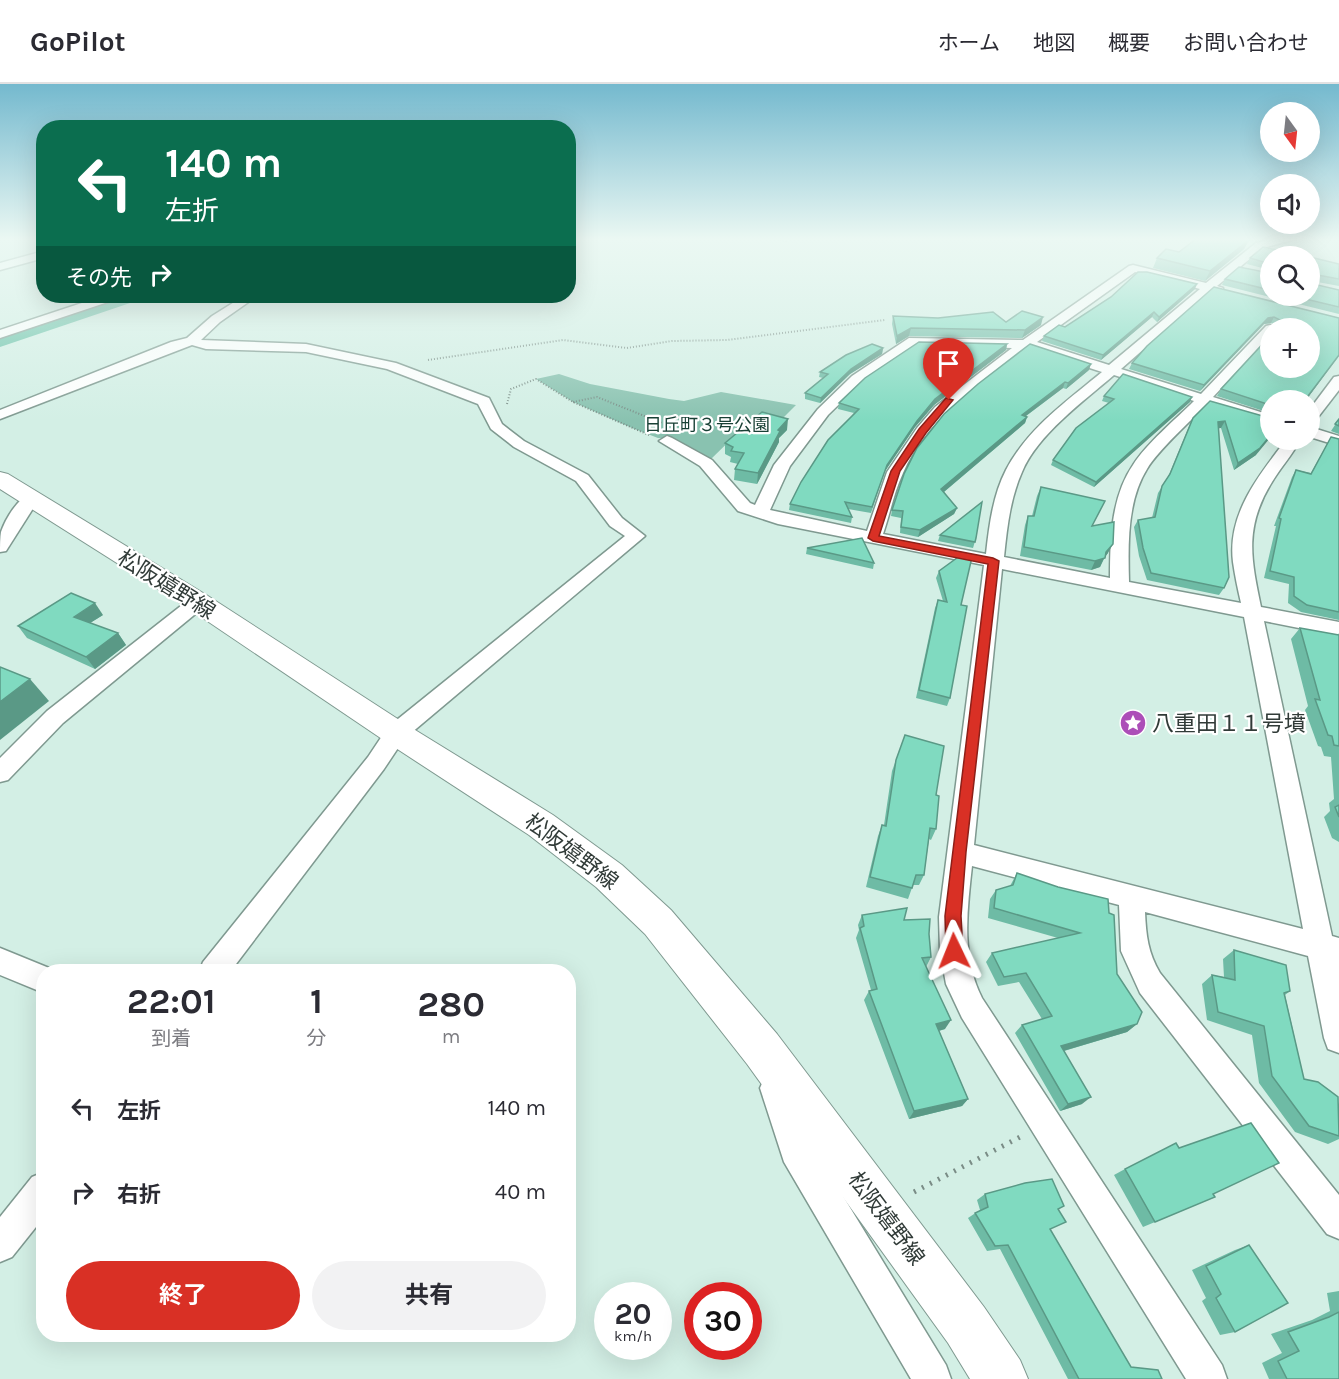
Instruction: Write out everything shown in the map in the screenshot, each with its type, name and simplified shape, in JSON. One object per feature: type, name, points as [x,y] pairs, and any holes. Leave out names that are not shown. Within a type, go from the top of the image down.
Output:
[{"type":"main road","name":"松阪嬉野線","points":[[0,479],[198,602],[396,733],[541,825],[609,876],[658,922],[762,1049],[966,1325],[1001,1379]]},
{"type":"street","points":[[873,538],[896,471],[931,420],[949,400],[1090,299]]},
{"type":"street","points":[[1194,299],[1043,429],[1021,459],[1004,496],[993,561],[953,916],[954,951],[960,984],[972,1008],[1208,1379]]},
{"type":"street","points":[[0,334],[92,303]]},
{"type":"street","points":[[0,414],[176,345],[192,341],[216,319],[240,303]]},
{"type":"street","points":[[1120,586],[1119,542],[1129,487],[1148,457],[1260,340]]},
{"type":"street","points":[[192,341],[206,345],[306,348],[391,366],[484,401],[496,426],[519,444],[582,478],[616,522],[636,536],[396,733],[376,763],[219,964]]},
{"type":"street","points":[[760,513],[782,465],[823,412],[857,379],[914,341],[1028,344],[1260,417]]},
{"type":"street","points":[[1320,405],[1339,380]]},
{"type":"street","points":[[1320,435],[1339,441]]},
{"type":"street","points":[[667,441],[706,463],[744,507],[778,519],[1339,628]]},
{"type":"street","points":[[1286,450],[1254,495],[1242,537],[1242,560],[1329,948],[1339,1038]]},
{"type":"street","points":[[0,547],[12,531],[22,509],[31,499]]},
{"type":"street","points":[[0,773],[55,717],[198,602]]},
{"type":"street","points":[[959,852],[1329,948]]},
{"type":"street","points":[[1132,898],[1132,943],[1138,964],[1150,983],[1339,1222]]},
{"type":"street","points":[[0,961],[36,977]]},
{"type":"street","points":[[762,1049],[796,1150],[932,1379]]},
{"type":"street","points":[[0,1245],[36,1199]]},
{"type":"path","points":[[391,366],[564,340],[627,348],[672,341],[727,340],[885,320]]},
{"type":"path","points":[[496,426],[509,400],[511,389],[536,379],[573,402],[667,441]]},
{"type":"path","points":[[573,402],[597,397],[662,424],[667,441]]},
{"type":"path","points":[[903,1198],[1044,1124]]},
{"type":"green space","name":"日丘町３号公園","points":[[559,374],[590,384],[684,401],[721,392],[796,405],[778,423],[753,418],[710,460],[667,438],[658,438],[573,402],[536,379]]},
{"type":"building","points":[[1107,299],[1179,299],[1159,317],[1154,312],[1103,355],[1044,336],[1059,325],[1065,327]]},
{"type":"building","points":[[1200,299],[1260,299],[1260,306],[1291,306],[1339,318],[1339,355],[1313,390],[1260,390],[1260,402],[1221,389],[1260,347],[1260,378],[1320,378],[1320,318],[1260,318],[1260,326],[1204,385],[1132,363],[1147,346]]},
{"type":"building","points":[[1320,299],[1339,299],[1339,307],[1320,302]]},
{"type":"building","points":[[1022,311],[1043,317],[1025,330],[911,328],[897,336],[893,316],[938,318],[993,312],[1006,322]]},
{"type":"building","points":[[919,342],[1007,344],[935,399],[887,465],[872,507],[845,502],[852,517],[790,504],[828,440],[859,409],[839,403],[865,378]]},
{"type":"building","points":[[872,344],[883,348],[851,369],[821,398],[805,393],[828,374],[820,372],[846,355]]},
{"type":"building","points":[[1030,344],[1091,364],[1022,415],[1027,417],[941,489],[957,508],[920,530],[901,527],[903,511],[892,510],[904,474],[917,448],[944,414],[978,384]]},
{"type":"building","points":[[1123,374],[1192,397],[1096,482],[1053,460],[1076,428],[1114,399],[1104,396]]},
{"type":"building","points":[[1210,401],[1260,415],[1260,448],[1238,463],[1225,421],[1218,422],[1229,577],[1224,588],[1151,573],[1143,548],[1138,520],[1155,517],[1162,486],[1170,474],[1193,418]]},
{"type":"building","points":[[762,412],[788,419],[778,430],[780,431],[758,473],[735,469],[744,453],[731,451],[733,447],[725,443]]},
{"type":"building","points":[[1331,437],[1339,439],[1339,612],[1307,605],[1294,596],[1294,577],[1270,571],[1281,519],[1279,518],[1296,470],[1311,474]]},
{"type":"building","points":[[1041,487],[1105,501],[1092,526],[1114,522],[1113,544],[1106,552],[1105,558],[1095,561],[1024,547],[1028,516],[1034,516]]},
{"type":"building","points":[[982,502],[975,542],[940,535]]},
{"type":"building","points":[[862,538],[874,563],[807,548]]},
{"type":"building","points":[[961,555],[972,557],[961,605],[967,606],[950,698],[919,690],[938,600],[947,602],[939,571]]},
{"type":"building","points":[[71,593],[95,603],[74,617],[118,633],[86,657],[18,626]]},
{"type":"building","points":[[1300,628],[1339,635],[1339,746],[1334,745],[1332,736],[1328,735],[1315,699],[1320,700]]},
{"type":"building","points":[[0,667],[30,679],[0,702]]},
{"type":"building","points":[[905,735],[944,746],[936,795],[939,796],[936,829],[930,828],[924,875],[916,875],[912,888],[870,877],[882,825],[886,826],[896,760]]},
{"type":"building","points":[[1339,805],[1339,817],[1335,807]]},
{"type":"building","points":[[1017,873],[1058,887],[1108,899],[1109,913],[1114,915],[1117,974],[1142,1012],[1137,1024],[1061,1046],[1091,1097],[1068,1104],[1022,1025],[1052,1016],[1026,973],[1004,977],[992,953],[1080,933],[994,908],[996,890],[1013,885]]},
{"type":"building","points":[[907,908],[904,920],[930,919],[931,957],[922,958],[951,1020],[936,1024],[968,1099],[914,1111],[869,991],[877,989],[860,928],[864,926],[862,915]]},
{"type":"building","points":[[1234,950],[1286,965],[1290,991],[1284,993],[1304,1079],[1318,1082],[1338,1097],[1339,1136],[1309,1126],[1272,1076],[1264,1026],[1218,1012],[1212,975],[1235,980]]},
{"type":"building","points":[[1251,1123],[1279,1163],[1213,1194],[1215,1197],[1155,1222],[1125,1169],[1176,1143],[1179,1148]]},
{"type":"building","points":[[1052,1179],[1064,1206],[1058,1209],[1066,1222],[1050,1229],[1131,1367],[1158,1370],[1162,1379],[1079,1379],[1008,1245],[995,1246],[975,1213],[988,1207],[985,1194],[1025,1183]]},
{"type":"building","points":[[1249,1245],[1288,1303],[1235,1332],[1216,1298],[1221,1294],[1206,1266]]},
{"type":"building","points":[[1339,1312],[1339,1379],[1287,1379],[1278,1361],[1299,1351],[1288,1332]]},
{"type":"waterway","points":[[0,339],[106,303]]},
{"type":"place","name":"八重田１１号墳","points":[[1133,723]]},
{"type":"route","points":[[949,400],[922,431],[902,459],[885,499],[873,538],[993,561],[959,852],[953,916],[954,951]]}]
